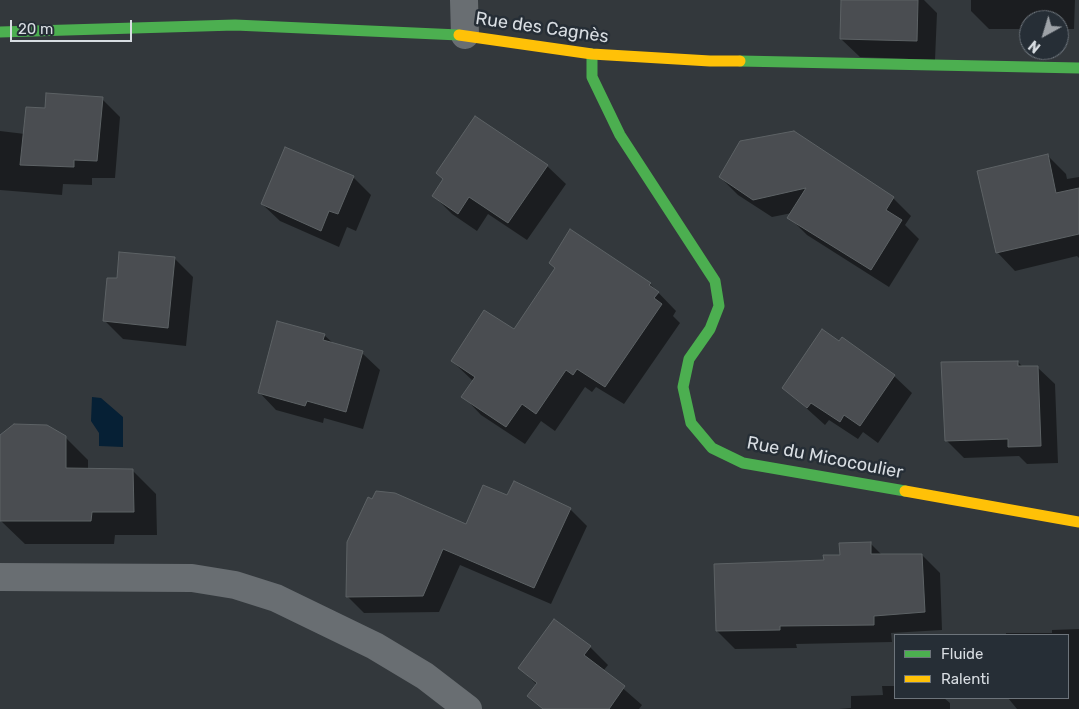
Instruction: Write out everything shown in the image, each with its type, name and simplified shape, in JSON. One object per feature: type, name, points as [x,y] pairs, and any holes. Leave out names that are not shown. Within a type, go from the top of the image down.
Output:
[{"type":"street","points":[[464,0],[465,35]]},
{"type":"street","name":"Rue des Cagnès","points":[[0,32],[235,25],[465,35],[592,54],[710,61],[772,60],[1079,68]]},
{"type":"street","name":"Rue du Micocoulier","points":[[592,54],[592,77],[620,135],[715,281],[719,306],[710,330],[689,359],[683,387],[691,423],[712,448],[744,463],[1079,522]]},
{"type":"street","points":[[0,577],[192,578],[235,585],[276,598],[375,646],[425,676],[468,709]]},
{"type":"water","points":[[92,397],[101,398],[123,417],[123,447],[99,446],[99,433],[91,421]]},
{"type":"building","points":[[841,0],[918,0],[917,41],[840,39]]},
{"type":"building","points":[[46,93],[103,97],[97,161],[74,160],[74,167],[20,165],[26,107],[45,108]]},
{"type":"building","points":[[475,116],[548,165],[508,223],[469,197],[458,214],[432,196],[443,179],[436,173]]},
{"type":"building","points":[[794,131],[894,197],[886,210],[902,220],[871,270],[787,218],[806,188],[753,200],[719,177],[740,141]]},
{"type":"building","points":[[285,147],[354,176],[338,214],[329,211],[321,231],[261,204]]},
{"type":"building","points":[[1048,154],[1056,193],[1079,188],[1079,234],[996,253],[977,171]]},
{"type":"building","points":[[570,229],[651,283],[649,285],[659,292],[654,298],[662,304],[605,387],[577,369],[573,375],[566,370],[536,414],[522,404],[506,427],[461,397],[475,377],[451,361],[484,310],[514,329],[555,268],[549,263]]},
{"type":"building","points":[[119,252],[175,257],[168,328],[103,321],[107,278],[117,278]]},
{"type":"building","points":[[277,321],[325,334],[323,340],[363,351],[346,412],[307,401],[305,406],[258,393]]},
{"type":"building","points":[[822,329],[839,341],[842,337],[895,375],[860,426],[844,415],[840,422],[811,403],[807,408],[782,388]]},
{"type":"building","points":[[1018,361],[1018,366],[1038,366],[1041,446],[1008,447],[1008,439],[945,441],[941,362]]},
{"type":"building","points":[[14,424],[47,425],[66,436],[66,468],[133,469],[134,512],[92,512],[91,521],[0,521],[0,435]]},
{"type":"building","points":[[514,481],[571,508],[534,588],[443,549],[423,596],[346,597],[347,542],[368,497],[372,499],[376,491],[395,493],[466,524],[483,485],[507,495]]},
{"type":"building","points":[[871,542],[871,554],[922,554],[925,612],[874,616],[874,625],[780,626],[780,630],[716,631],[714,564],[824,560],[823,555],[840,555],[839,543]]},
{"type":"building","points":[[554,619],[591,646],[584,655],[625,686],[609,709],[543,709],[527,696],[537,683],[518,668]]},
{"type":"traffic: fast","points":[[0,32],[235,25],[459,35]]},
{"type":"traffic: fast","points":[[592,54],[592,77],[620,135],[715,281],[719,306],[710,329],[689,359],[683,387],[691,423],[712,448],[743,463],[905,491]]},
{"type":"traffic: fast","points":[[740,61],[1079,68]]},
{"type":"traffic: slow","points":[[459,35],[592,54],[740,61]]},
{"type":"traffic: slow","points":[[905,491],[1079,522]]}]
